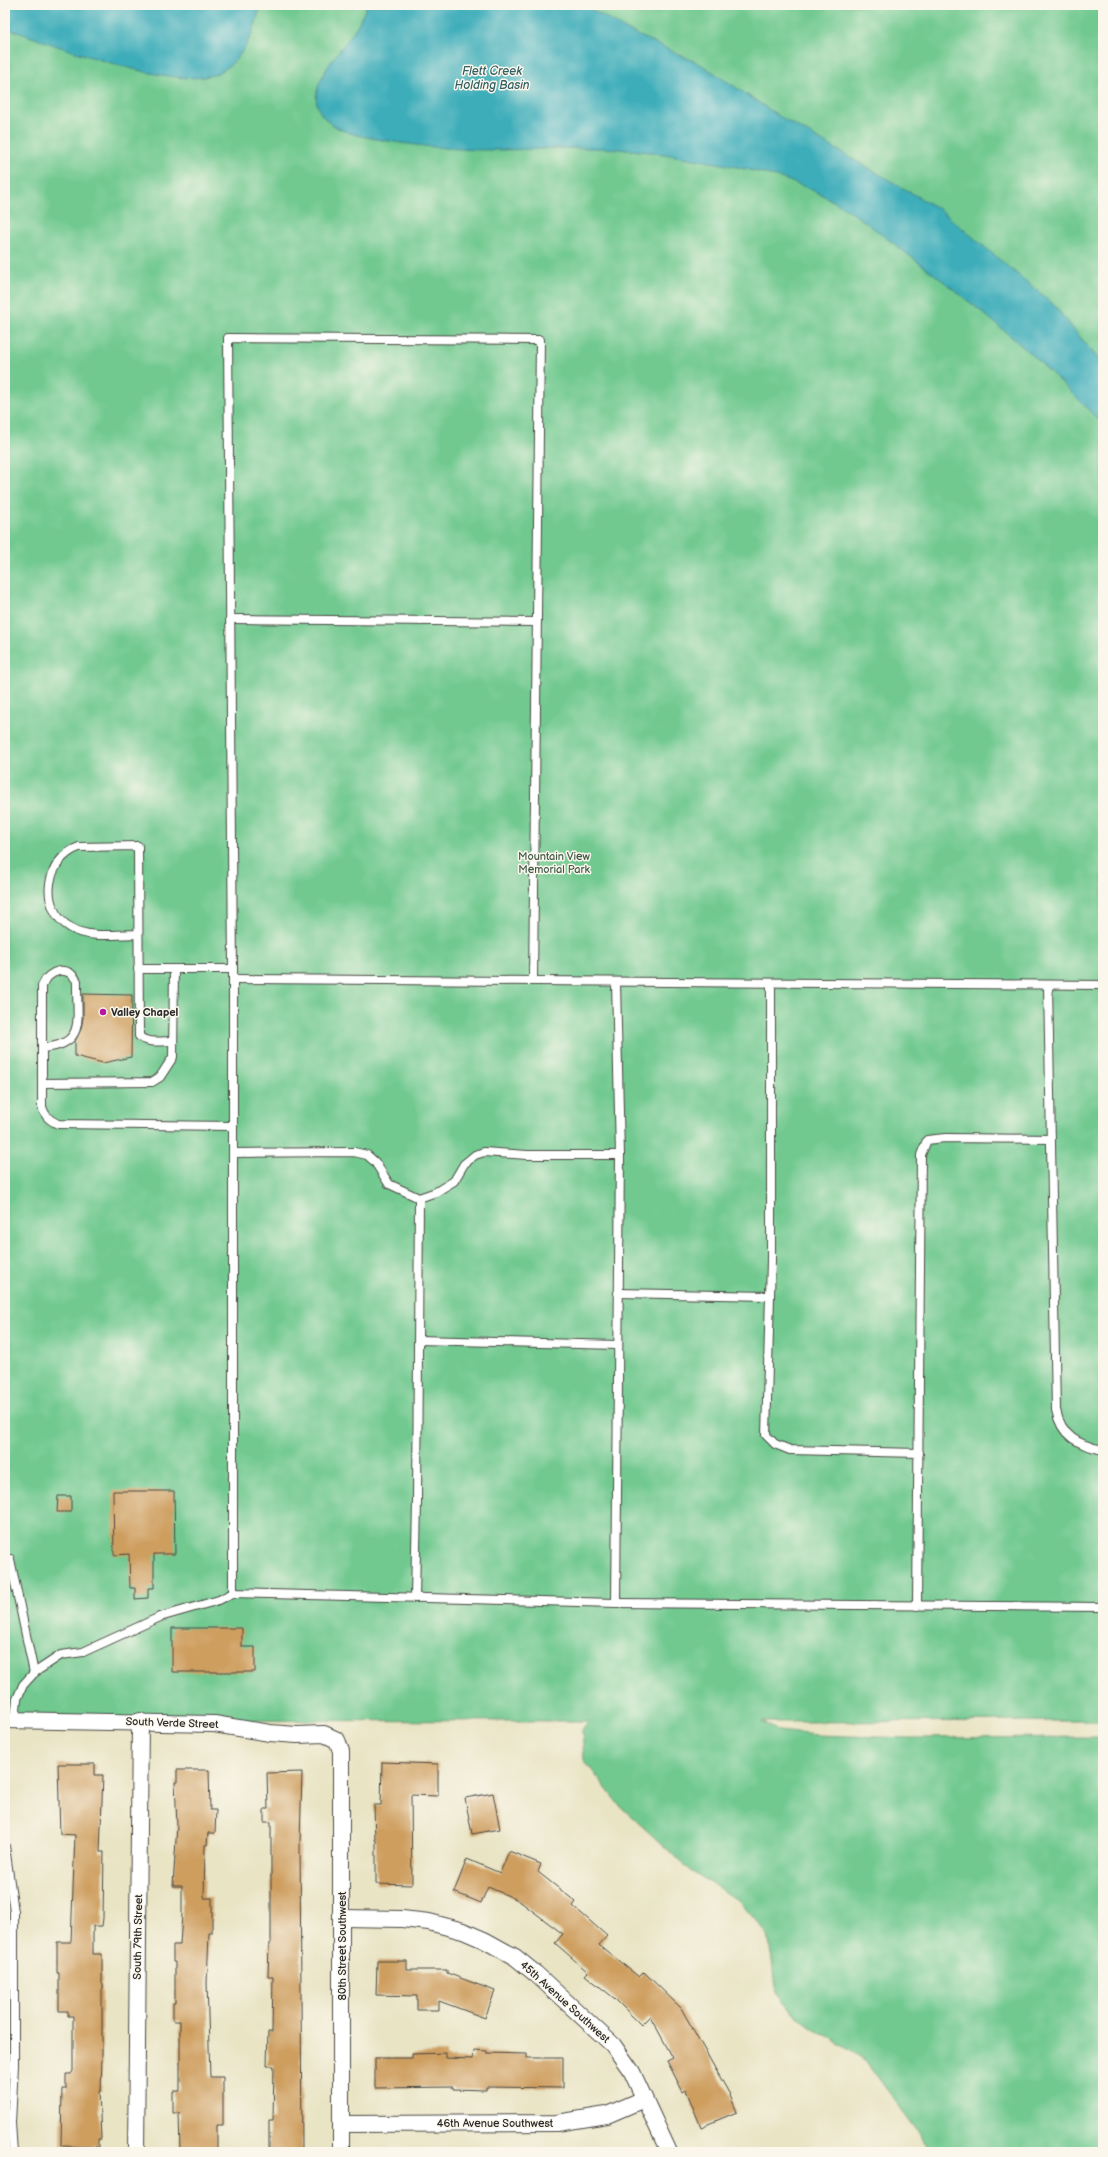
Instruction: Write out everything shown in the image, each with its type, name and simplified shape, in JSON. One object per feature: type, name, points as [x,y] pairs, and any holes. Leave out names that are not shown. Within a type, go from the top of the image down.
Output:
[{"type":"street","name":"South Verde Street","points":[[10,1720],[140,1721],[214,1724],[297,1735],[324,1734],[337,1740]]},
{"type":"street","name":"South 79th Street","points":[[136,2152],[140,1721]]},
{"type":"street","name":"80th Street Southwest","points":[[337,1740],[341,1751],[343,1918],[341,2152]]},
{"type":"street","name":"45th Avenue Southwest","points":[[343,1918],[402,1918],[429,1922],[463,1931],[484,1940],[515,1957],[536,1974],[613,2046],[632,2072],[669,2152]]},
{"type":"street","name":"46th Avenue Southwest","points":[[341,2124],[557,2122],[580,2120],[607,2115],[644,2099]]},
{"type":"lane","points":[[233,1593],[233,969],[228,338],[540,340],[533,981]]},
{"type":"lane","points":[[230,619],[537,622]]},
{"type":"lane","points":[[138,934],[82,933],[63,922],[53,908],[49,891],[53,870],[58,862],[71,850],[79,847],[138,846],[139,1036],[143,1040],[173,1041]]},
{"type":"lane","points":[[138,969],[233,969]]},
{"type":"lane","points":[[42,1083],[152,1082],[160,1077],[173,1057],[174,970]]},
{"type":"lane","points":[[42,1048],[58,1047],[66,1044],[76,1032],[77,981],[73,974],[66,972],[51,974],[46,978],[42,986],[42,1048],[42,1083],[42,1106],[45,1115],[58,1124],[233,1126]]},
{"type":"lane","points":[[233,979],[1103,985]]},
{"type":"lane","points":[[616,982],[620,1155],[616,1603]]},
{"type":"lane","points":[[771,983],[770,1296],[766,1435],[775,1444],[790,1450],[919,1453]]},
{"type":"lane","points":[[1048,985],[1056,1410],[1058,1420],[1069,1437],[1090,1448],[1103,1450]]},
{"type":"lane","points":[[917,1606],[921,1155],[927,1140],[945,1138],[1050,1139]]},
{"type":"lane","points":[[233,1153],[354,1152],[367,1155],[375,1162],[389,1184],[419,1198],[436,1192],[454,1181],[464,1164],[475,1155],[484,1152],[527,1155],[620,1155]]},
{"type":"lane","points":[[414,1598],[419,1340],[419,1198]]},
{"type":"lane","points":[[618,1293],[770,1296]]},
{"type":"lane","points":[[419,1340],[618,1345]]},
{"type":"lane","points":[[10,1559],[34,1673]]},
{"type":"lane","points":[[10,1720],[23,1685],[34,1673],[61,1655],[83,1652],[160,1617],[219,1600],[233,1593],[616,1603],[1103,1607]]},
{"type":"lane","points":[[5,1846],[14,1912],[14,2065],[11,2123],[13,2152]]},
{"type":"green space","name":"Mountain View Memorial Park","points":[[5,5],[1103,5],[1103,1721],[762,1722],[779,1731],[816,1735],[909,1738],[1103,1737],[1103,2152],[933,2152],[865,2060],[796,2016],[777,1993],[768,1935],[739,1901],[689,1869],[619,1805],[584,1760],[582,1730],[588,1721],[5,1720]]},
{"type":"water","points":[[5,5],[261,5],[251,36],[240,55],[223,70],[213,75],[193,78],[140,71],[110,63],[5,28]]},
{"type":"water","name":"Flett Creek Holding Basin","points":[[367,5],[584,5],[629,31],[702,65],[779,116],[939,209],[1053,304],[1103,365],[1103,425],[1057,378],[958,292],[858,217],[828,198],[803,186],[762,173],[735,167],[644,151],[586,148],[478,150],[450,148],[409,144],[366,137],[349,133],[334,126],[322,115],[317,105],[317,94],[320,83],[332,60],[355,29]]},
{"type":"building","name":"Valley Chapel","points":[[83,994],[132,995],[131,1057],[103,1063],[75,1056],[75,1041],[81,1029],[83,1018]]},
{"type":"building","points":[[113,1491],[174,1491],[175,1554],[154,1554],[154,1588],[148,1588],[148,1598],[135,1599],[135,1588],[130,1588],[129,1554],[114,1555]]},
{"type":"building","points":[[58,1496],[71,1496],[71,1512],[57,1512]]},
{"type":"building","points":[[172,1628],[242,1628],[242,1647],[255,1647],[255,1672],[172,1672]]},
{"type":"building","points":[[382,1762],[438,1764],[438,1796],[411,1795],[412,1885],[376,1884],[374,1805],[381,1805]]},
{"type":"building","points":[[58,1764],[95,1764],[95,1775],[103,1775],[100,1852],[104,1852],[103,1918],[102,1926],[93,1926],[93,1954],[102,1954],[102,2057],[101,2091],[99,2091],[101,2139],[98,2139],[98,2147],[61,2146],[62,2089],[66,2089],[66,2074],[71,2074],[73,2071],[73,2016],[68,2016],[68,2011],[59,2011],[57,1942],[71,1942],[75,1835],[60,1834]]},
{"type":"building","points":[[177,1770],[209,1770],[210,1810],[216,1810],[215,1833],[208,1833],[207,1845],[205,1845],[204,1898],[212,1898],[212,1933],[209,1933],[207,1983],[210,2077],[223,2077],[223,2125],[217,2125],[217,2152],[180,2152],[179,2113],[173,2113],[173,2091],[180,2091],[180,2021],[173,2021],[173,2003],[175,2003],[175,1962],[173,1962],[173,1945],[180,1945],[182,1914],[182,1886],[173,1886],[177,1825],[175,1782],[177,1782]]},
{"type":"building","points":[[302,1772],[300,1841],[302,2152],[269,2152],[269,2120],[273,2120],[274,2066],[267,2066],[268,2032],[272,2032],[273,1977],[268,1977],[269,1943],[271,1943],[271,1822],[264,1822],[264,1809],[268,1809],[267,1773]]},
{"type":"building","points":[[493,1793],[500,1829],[472,1834],[465,1798]]},
{"type":"building","points":[[509,1851],[541,1864],[538,1872],[576,1902],[573,1906],[607,1936],[599,1945],[639,1977],[644,1972],[681,2008],[729,2093],[737,2112],[701,2127],[686,2090],[683,2092],[667,2061],[673,2058],[650,2016],[641,2025],[614,1998],[585,1975],[588,1972],[555,1943],[563,1934],[518,1900],[488,1887],[481,1903],[454,1892],[467,1859],[500,1873]]},
{"type":"building","points":[[377,1961],[407,1961],[407,1970],[447,1970],[447,1973],[495,1991],[485,2018],[439,2001],[439,2010],[417,2010],[417,1996],[376,1995]]},
{"type":"building","points":[[474,2050],[487,2051],[487,2053],[527,2054],[527,2058],[563,2058],[563,2088],[486,2087],[486,2090],[453,2089],[453,2087],[375,2088],[375,2058],[412,2058],[412,2054],[446,2053],[446,2058],[473,2059]]},
{"type":"place","name":"Valley Chapel","points":[[103,1012]]}]
